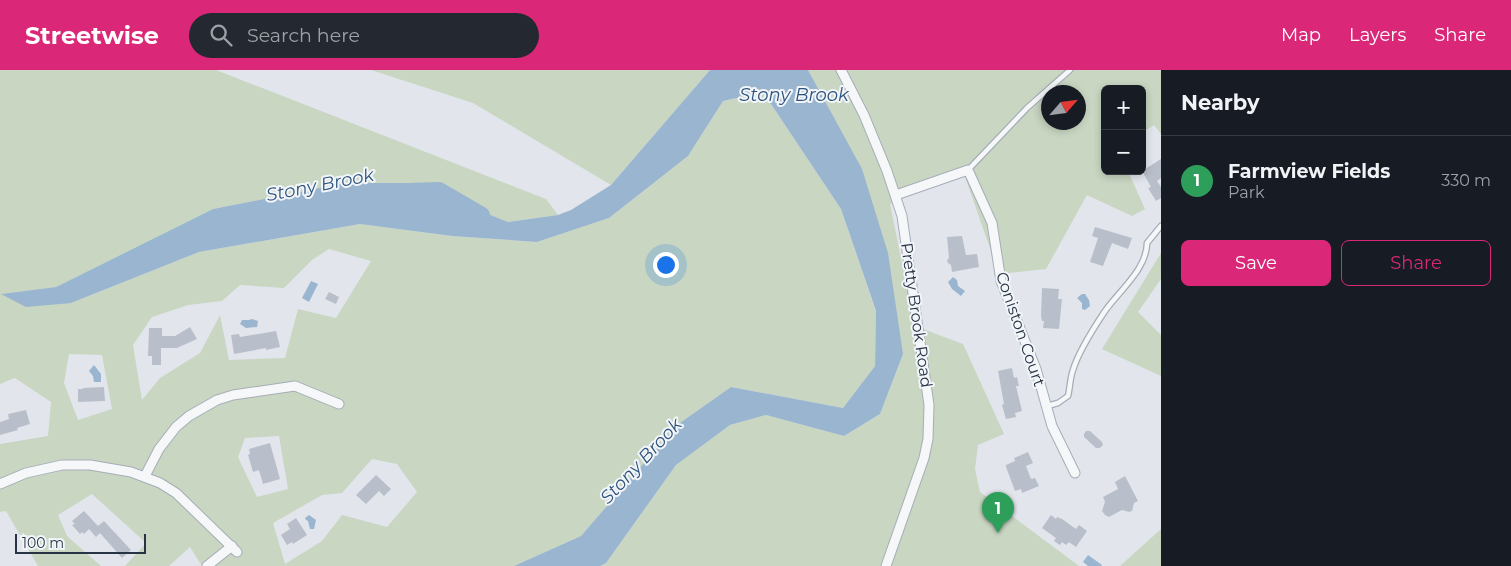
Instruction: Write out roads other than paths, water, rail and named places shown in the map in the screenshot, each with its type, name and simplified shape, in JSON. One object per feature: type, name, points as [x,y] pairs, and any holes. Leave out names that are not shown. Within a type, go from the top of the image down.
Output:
[{"type":"street","name":"Pretty Brook Road","points":[[841,70],[864,116],[896,195],[906,239],[929,405],[929,422],[924,458],[886,566]]},
{"type":"street","points":[[896,195],[968,170]]},
{"type":"street","name":"Coniston Court","points":[[968,170],[992,223],[1001,281],[1036,369],[1052,426],[1075,473]]},
{"type":"street","points":[[145,476],[159,449],[176,427],[189,416],[217,400],[233,395],[296,386],[339,404]]},
{"type":"street","points":[[0,484],[26,473],[62,465],[90,465],[145,476],[176,493],[234,549],[207,566]]},
{"type":"lane","points":[[968,170],[1027,108],[1070,70]]},
{"type":"lane","points":[[1045,406],[1058,404],[1068,396],[1074,367],[1080,354],[1105,312],[1138,268],[1147,252],[1147,243],[1161,226]]},
{"type":"water","name":"Stony Brook","points":[[710,70],[808,70],[862,169],[888,253],[903,354],[880,414],[844,436],[766,415],[730,425],[676,465],[606,563],[600,566],[514,566],[581,536],[677,425],[731,387],[843,408],[875,366],[876,311],[841,209],[763,92],[723,101],[688,156],[609,218],[537,242],[452,236],[360,224],[199,252],[71,303],[26,307],[1,294],[56,287],[213,209],[345,183],[411,183],[508,222],[558,215],[571,210],[611,185]]},
{"type":"water","points":[[953,277],[957,280],[958,286],[965,291],[961,296],[952,289],[948,282]]},
{"type":"water","points":[[311,281],[318,284],[309,302],[302,298]]},
{"type":"water","points":[[1085,294],[1089,300],[1090,306],[1085,310],[1082,309],[1082,303],[1077,298]]},
{"type":"water","points":[[252,319],[258,321],[257,327],[246,328],[240,324],[242,320]]},
{"type":"water","points":[[94,365],[101,374],[101,382],[94,382],[93,376],[89,371]]},
{"type":"water","points":[[309,515],[316,520],[314,529],[310,529],[305,518]]},
{"type":"water","points":[[1088,555],[1102,565],[1088,566],[1083,562]]},
{"type":"waterway","name":"Stony Brook","points":[[408,191],[439,190],[482,215]]},
{"type":"place","name":"Farmview Fields","points":[[998,533]]}]
